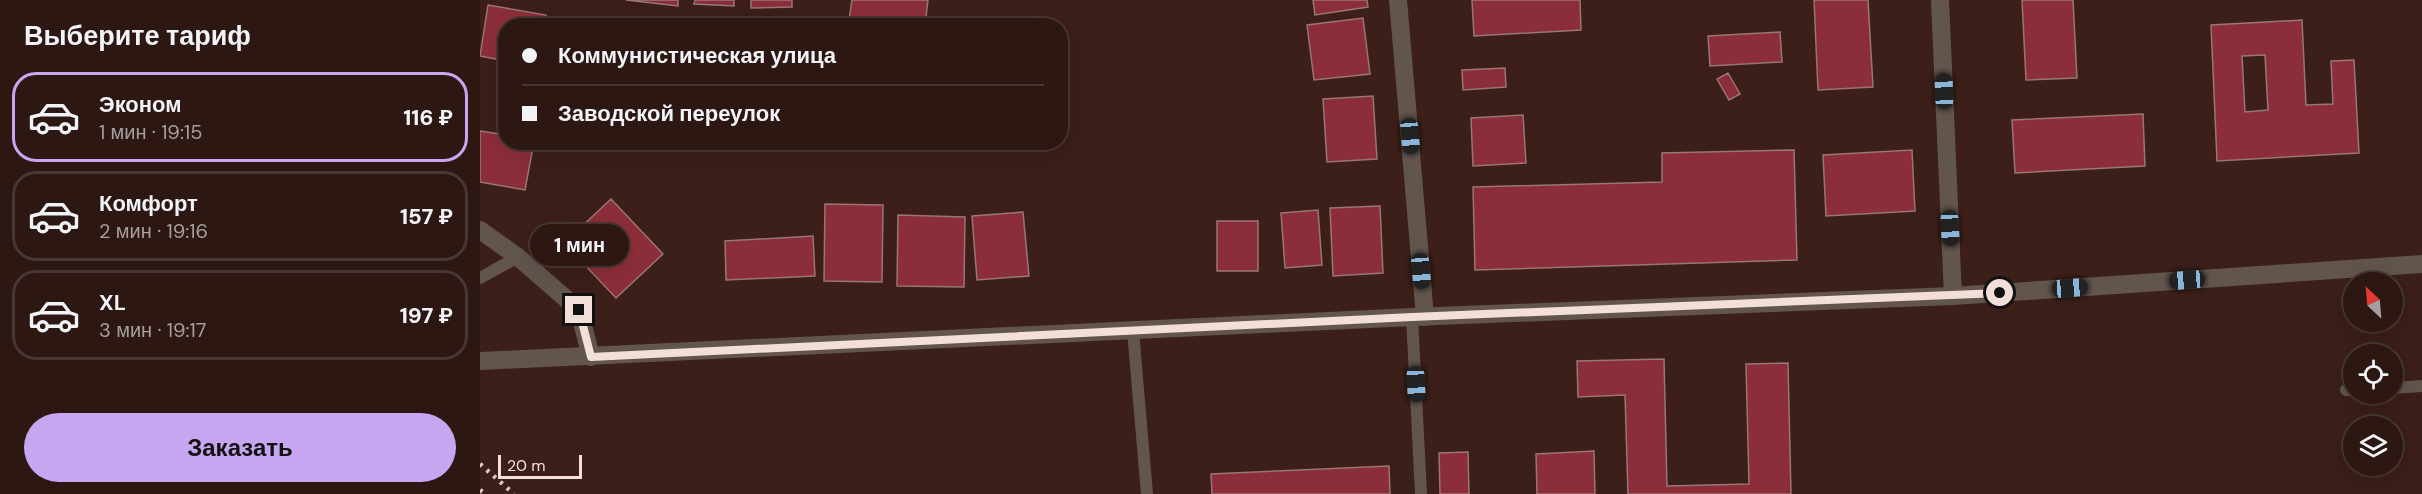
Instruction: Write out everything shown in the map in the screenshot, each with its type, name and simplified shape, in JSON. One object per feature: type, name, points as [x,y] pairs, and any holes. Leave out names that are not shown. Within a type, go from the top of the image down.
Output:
[{"type":"street","points":[[1398,0],[1419,317]]},
{"type":"street","points":[[1940,0],[1953,296]]},
{"type":"street","points":[[480,230],[518,256],[579,310],[591,357]]},
{"type":"street","points":[[480,361],[1419,317],[1953,296],[2422,264]]},
{"type":"lane","points":[[480,278],[518,256]]},
{"type":"lane","points":[[1419,317],[1421,494]]},
{"type":"lane","points":[[1133,331],[1147,494]]},
{"type":"lane","points":[[2403,387],[2422,386]]},
{"type":"building","points":[[626,0],[678,0],[678,6]]},
{"type":"building","points":[[695,0],[734,0],[734,6],[694,4]]},
{"type":"building","points":[[751,0],[792,0],[792,7],[751,8]]},
{"type":"building","points":[[852,0],[928,0],[926,18],[849,18]]},
{"type":"building","points":[[1313,0],[1367,0],[1368,7],[1315,15]]},
{"type":"building","points":[[1472,0],[1580,0],[1581,30],[1474,36]]},
{"type":"building","points":[[1814,0],[1868,0],[1873,87],[1818,90]]},
{"type":"building","points":[[2022,0],[2073,0],[2077,78],[2026,80]]},
{"type":"building","points":[[488,5],[546,15],[546,18],[498,18],[498,59],[480,56]]},
{"type":"building","points":[[1363,18],[1370,74],[1314,80],[1307,25]]},
{"type":"building","points":[[2302,20],[2306,105],[2333,104],[2331,61],[2354,60],[2359,153],[2217,161],[2211,25]],"holes":[[[2265,55],[2268,110],[2245,112],[2242,56]]]},
{"type":"building","points":[[1780,32],[1782,62],[1710,66],[1708,36]]},
{"type":"building","points":[[1505,68],[1506,87],[1463,90],[1462,70]]},
{"type":"building","points":[[1728,73],[1740,94],[1729,100],[1717,79]]},
{"type":"building","points":[[1373,96],[1377,159],[1327,162],[1323,99]]},
{"type":"building","points":[[2143,114],[2145,166],[2015,173],[2012,120]]},
{"type":"building","points":[[1523,115],[1526,163],[1473,166],[1471,118]]},
{"type":"building","points":[[480,131],[498,134],[498,150],[532,150],[525,190],[480,182]]},
{"type":"building","points":[[1794,150],[1797,260],[1475,270],[1473,187],[1662,182],[1662,153]]},
{"type":"building","points":[[1912,150],[1915,211],[1826,216],[1823,155]]},
{"type":"building","points":[[611,199],[663,254],[616,298],[564,243]]},
{"type":"building","points":[[825,204],[883,205],[882,282],[824,281]]},
{"type":"building","points":[[1380,206],[1383,273],[1333,276],[1330,208]]},
{"type":"building","points":[[1318,210],[1322,265],[1285,268],[1281,213]]},
{"type":"building","points":[[1023,212],[1029,276],[977,280],[972,216]]},
{"type":"building","points":[[898,215],[965,217],[964,287],[897,286]]},
{"type":"building","points":[[1217,221],[1258,221],[1258,271],[1217,271]]},
{"type":"building","points":[[813,236],[815,276],[726,280],[725,241]]},
{"type":"building","points":[[1664,359],[1667,486],[1749,484],[1746,364],[1788,363],[1791,494],[1628,494],[1625,395],[1578,397],[1577,361]]},
{"type":"building","points":[[1594,451],[1595,494],[1537,494],[1536,454]]},
{"type":"building","points":[[1468,452],[1469,494],[1440,494],[1439,453]]},
{"type":"building","points":[[1389,466],[1390,494],[1212,494],[1211,474]]},
{"type":"railway","points":[[480,464],[514,494]]},
{"type":"railway","points":[[480,490],[485,494]]},
{"type":"route","points":[[579,310],[591,357],[1412,317],[2000,293]]}]
